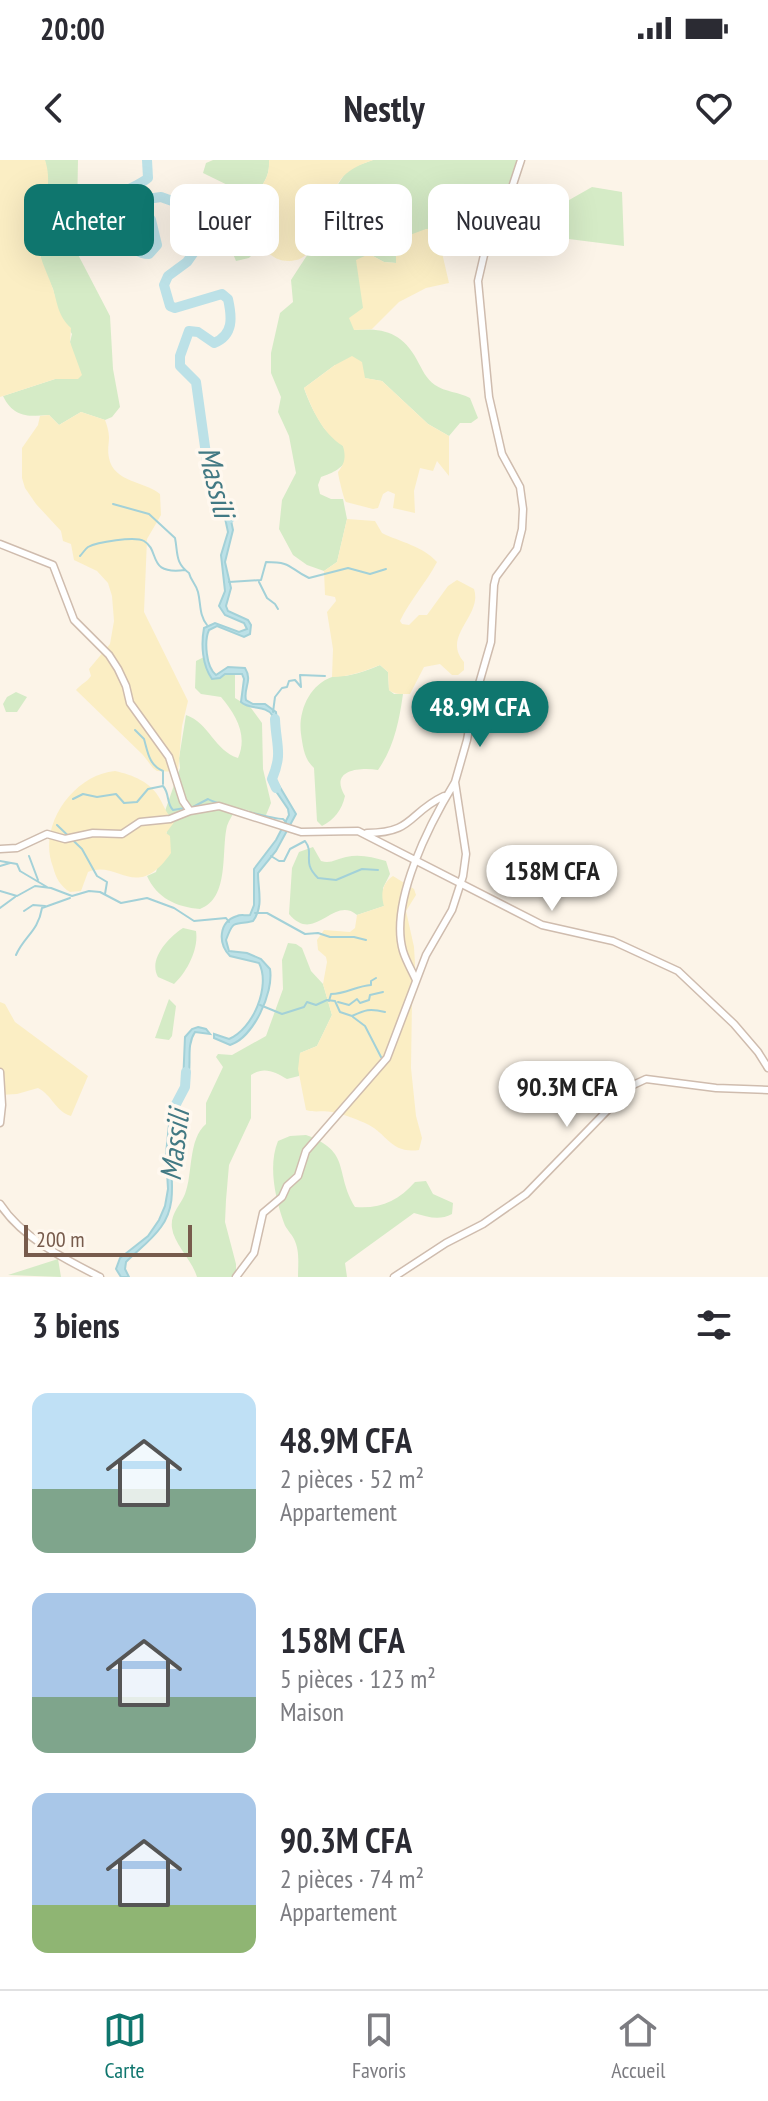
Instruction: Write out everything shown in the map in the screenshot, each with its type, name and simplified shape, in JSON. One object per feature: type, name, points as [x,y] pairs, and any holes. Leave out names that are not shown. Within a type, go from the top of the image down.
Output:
[{"type":"street","points":[[416,981],[403,951],[407,890],[415,862],[455,782],[491,642],[496,577],[517,549],[522,529],[520,487],[502,454],[489,397],[478,286],[484,255],[503,215],[521,160]]},
{"type":"street","points":[[0,544],[53,565],[74,620],[109,655],[118,669],[130,703],[169,757],[183,801],[190,811]]},
{"type":"street","points":[[236,1277],[254,1253],[263,1213],[282,1197],[287,1186],[298,1176],[306,1151],[387,1058],[416,981],[437,933],[452,910],[460,886],[466,854],[455,782]]},
{"type":"street","points":[[0,849],[17,848],[47,834],[65,839],[93,833],[122,834],[140,822],[170,819],[190,811],[219,806],[301,832],[344,830],[364,834],[391,833],[447,795]]},
{"type":"street","points":[[364,834],[460,886],[542,925],[613,941],[678,971],[734,1024],[768,1068]]},
{"type":"street","points":[[0,1072],[0,1123]]},
{"type":"street","points":[[394,1277],[446,1243],[483,1224],[526,1194],[639,1081],[646,1079],[716,1088],[768,1090]]},
{"type":"street","points":[[0,1204],[16,1224],[66,1260],[100,1277]]},
{"type":"green space","points":[[45,160],[78,160],[78,184],[47,184]]},
{"type":"green space","points":[[213,160],[269,160],[263,184],[225,184],[203,173],[206,163]]},
{"type":"green space","points":[[373,160],[521,160],[514,184],[428,184],[428,229],[412,245],[412,184],[338,184],[348,169]]},
{"type":"green space","points":[[592,187],[622,192],[624,246],[569,239],[569,200]]},
{"type":"green space","points":[[41,256],[79,256],[110,316],[113,369],[120,407],[112,417],[105,420],[81,412],[59,425],[49,415],[16,412],[3,396],[55,379],[78,379],[70,342],[72,334],[58,312],[53,289],[42,267]]},
{"type":"green space","points":[[234,256],[251,256],[249,258],[236,261]]},
{"type":"green space","points":[[307,256],[369,256],[363,308],[354,330],[383,331],[398,338],[405,343],[432,383],[470,398],[478,418],[471,423],[460,423],[449,436],[428,424],[382,381],[364,378],[335,365],[304,388],[324,428],[346,452],[341,467],[321,477],[318,485],[320,494],[331,499],[343,499],[347,519],[337,562],[324,571],[307,565],[293,555],[279,529],[282,500],[296,473],[289,436],[278,412],[281,397],[271,373],[271,353],[280,313],[293,302],[291,280]]},
{"type":"green space","points":[[373,256],[402,256],[396,263],[384,262]]},
{"type":"green space","points":[[204,657],[210,677],[220,678],[235,673],[235,698],[251,708],[262,723],[263,769],[271,803],[266,815],[256,816],[248,810],[236,809],[227,826],[220,884],[210,903],[200,909],[168,900],[156,890],[147,876],[156,872],[165,841],[165,811],[180,768],[186,715],[201,724],[230,754],[238,758],[241,750],[241,733],[236,718],[221,697],[201,694],[195,688],[196,661]]},
{"type":"green space","points":[[380,665],[388,672],[389,690],[394,694],[403,694],[392,743],[378,770],[355,770],[343,776],[341,787],[345,796],[342,806],[334,818],[322,826],[317,821],[314,768],[306,757],[302,739],[303,708],[311,693],[324,681]]},
{"type":"green space","points":[[16,692],[27,697],[17,712],[6,712],[3,704],[7,697]]},
{"type":"green space","points":[[313,847],[321,861],[325,862],[356,856],[386,861],[390,874],[383,888],[384,906],[357,915],[348,910],[340,911],[316,923],[298,922],[289,914],[292,868],[299,852]]},
{"type":"green space","points":[[183,928],[196,931],[196,946],[183,974],[174,984],[158,977],[156,963],[166,943]]},
{"type":"green space","points":[[288,943],[302,948],[311,971],[323,984],[332,1015],[317,1046],[300,1053],[299,1076],[287,1079],[265,1070],[251,1075],[251,1118],[229,1165],[226,1200],[225,1222],[236,1264],[236,1277],[197,1277],[173,1234],[172,1223],[185,1194],[196,1138],[206,1124],[206,1103],[223,1067],[216,1057],[218,1054],[232,1055],[266,1036],[283,989],[282,960]]},
{"type":"green space","points":[[169,999],[176,1006],[172,1036],[169,1040],[155,1038]]},
{"type":"green space","points":[[306,1135],[330,1148],[336,1156],[355,1207],[373,1207],[388,1202],[415,1182],[426,1181],[433,1194],[453,1203],[452,1214],[438,1218],[414,1213],[345,1263],[347,1277],[298,1277],[297,1248],[278,1203],[273,1160],[278,1141]]},
{"type":"green space","points":[[58,1259],[61,1277],[8,1275]]},
{"type":"sand","points":[[0,160],[45,160],[48,184],[24,184],[24,256],[41,256],[59,310],[71,328],[70,342],[82,375],[78,379],[55,379],[0,397]]},
{"type":"sand","points":[[269,160],[373,160],[356,167],[338,184],[295,184],[295,256],[303,256],[288,261],[273,256],[279,256],[279,184],[262,184]]},
{"type":"sand","points":[[428,229],[428,256],[443,256],[449,283],[426,288],[399,302],[372,329],[354,330],[349,318],[363,308],[356,260],[373,256],[384,262],[396,263],[396,256],[412,256],[412,234]]},
{"type":"sand","points":[[352,356],[362,362],[365,378],[382,381],[428,424],[449,436],[449,476],[437,461],[433,471],[420,468],[414,491],[415,513],[393,508],[395,494],[388,491],[383,494],[378,508],[345,500],[338,472],[344,460],[343,446],[324,427],[304,388]]},
{"type":"sand","points":[[81,412],[105,420],[109,433],[109,458],[117,472],[160,494],[161,515],[147,539],[144,612],[188,701],[182,726],[178,772],[153,768],[76,690],[91,676],[89,669],[110,644],[114,621],[112,596],[108,583],[97,571],[74,560],[71,544],[63,541],[61,531],[25,488],[22,448],[38,425],[40,416],[49,415],[59,425]]},
{"type":"sand","points":[[347,519],[375,521],[382,533],[418,548],[437,562],[404,613],[400,621],[402,624],[409,625],[419,615],[427,615],[448,586],[457,580],[474,589],[473,608],[457,643],[458,653],[464,662],[464,670],[458,675],[452,675],[440,664],[424,667],[410,694],[389,690],[388,672],[380,665],[350,675],[332,677],[333,649],[327,612],[336,601],[335,597],[325,595],[324,571],[337,562]]},
{"type":"sand","points":[[115,771],[141,780],[156,793],[175,821],[166,833],[170,836],[171,853],[159,868],[137,878],[109,871],[88,872],[81,891],[70,892],[57,878],[49,851],[55,820],[62,805],[85,782]]},
{"type":"sand","points":[[393,876],[414,889],[416,895],[406,911],[414,947],[416,981],[412,1001],[411,1068],[416,1116],[422,1138],[419,1150],[402,1149],[375,1129],[351,1117],[306,1110],[298,1069],[300,1053],[317,1046],[332,1015],[323,984],[326,957],[318,950],[317,940],[324,930],[350,932],[355,928],[357,915],[384,906],[383,890]]},
{"type":"sand","points":[[0,1002],[5,1004],[15,1022],[88,1076],[71,1116],[38,1088],[0,1095]]},
{"type":"water","points":[[228,506],[233,530],[225,562],[231,588],[226,606],[228,611],[248,620],[250,634],[244,637],[217,626],[209,630],[208,660],[216,675],[228,667],[245,668],[248,677],[246,700],[253,704],[265,704],[276,712],[278,733],[269,712],[241,702],[242,674],[225,674],[212,679],[204,661],[204,628],[215,623],[239,632],[247,629],[244,623],[225,615],[219,606],[225,591],[221,555],[228,532],[223,509]]},
{"type":"water","points":[[274,777],[296,814],[276,851],[258,873],[259,904],[253,921],[233,926],[226,940],[229,951],[247,953],[261,959],[270,969],[269,990],[260,1013],[247,1034],[230,1045],[214,1038],[214,1034],[229,1039],[246,1026],[258,1006],[263,983],[259,963],[230,956],[223,946],[222,934],[231,919],[250,915],[254,905],[254,869],[276,840],[289,815],[269,781]]},
{"type":"water","points":[[198,1027],[210,1034],[195,1032],[190,1044],[189,1077],[183,1084],[185,1037]]},
{"type":"water","points":[[182,1095],[172,1132],[172,1192],[166,1219],[149,1241],[126,1262],[129,1277],[121,1277],[116,1269],[120,1258],[148,1236],[165,1206],[171,1105]]},
{"type":"waterway","name":"Massili","points":[[147,160],[148,178],[110,203],[114,230],[130,233],[138,251],[149,254],[157,245],[151,220],[141,206],[147,199],[161,197],[189,207],[206,205],[206,235],[187,262],[168,276],[164,285],[170,306],[175,308],[222,294],[228,299],[231,319],[225,335],[214,343],[198,332],[189,331],[180,356],[180,366],[196,382],[210,483],[230,518]]},
{"type":"waterway","points":[[113,504],[149,514],[175,538],[179,561],[197,589],[201,613],[207,625]]},
{"type":"waterway","points":[[80,556],[88,547],[99,543],[139,540],[149,545],[159,566],[173,571],[185,570]]},
{"type":"waterway","points":[[229,582],[261,580],[266,562],[286,564],[309,578],[348,568],[370,574],[386,569]]},
{"type":"waterway","points":[[259,582],[267,598],[278,609]]},
{"type":"waterway","points":[[273,712],[275,697],[282,688],[287,687],[289,681],[295,680],[301,687],[300,675],[325,676]]},
{"type":"waterway","name":"Massili","points":[[275,719],[278,755],[272,779],[276,788]]},
{"type":"waterway","points":[[135,730],[144,739],[152,762],[163,771],[163,784]]},
{"type":"waterway","points":[[73,799],[83,794],[97,797],[116,794],[124,803],[137,802],[148,789],[163,786],[173,810],[185,808]]},
{"type":"waterway","points":[[191,808],[208,799],[286,822]]},
{"type":"waterway","points":[[57,825],[82,849],[97,876],[107,882],[105,894]]},
{"type":"waterway","points":[[271,856],[284,861],[290,849],[305,841],[310,867],[318,878],[336,880],[362,869],[378,870]]},
{"type":"waterway","points":[[29,856],[38,880]]},
{"type":"waterway","points":[[0,861],[17,864],[20,871],[47,887]]},
{"type":"waterway","points":[[0,866],[10,863]]},
{"type":"waterway","points":[[0,891],[17,896],[35,886],[72,896],[89,891],[100,892],[121,903],[147,898],[174,908],[194,921],[226,918],[229,922]]},
{"type":"waterway","points":[[0,908],[15,897]]},
{"type":"waterway","points":[[16,955],[37,923],[42,908],[70,898]]},
{"type":"waterway","points":[[24,911],[33,905],[45,906]]},
{"type":"waterway","points":[[255,913],[267,913],[305,934],[366,940]]},
{"type":"waterway","points":[[329,1001],[331,994],[371,985],[376,978]]},
{"type":"waterway","points":[[338,1002],[349,1005],[357,999],[360,1003],[369,1000],[370,995],[383,992]]},
{"type":"waterway","points":[[260,1005],[282,1014],[304,1007],[307,1002],[316,1005],[327,1000],[335,1001],[340,1012],[352,1016],[367,1010],[385,1012]]},
{"type":"waterway","points":[[353,1017],[365,1026],[381,1057]]},
{"type":"waterway","name":"Massili","points":[[175,1106],[185,1087],[186,1072]]}]
